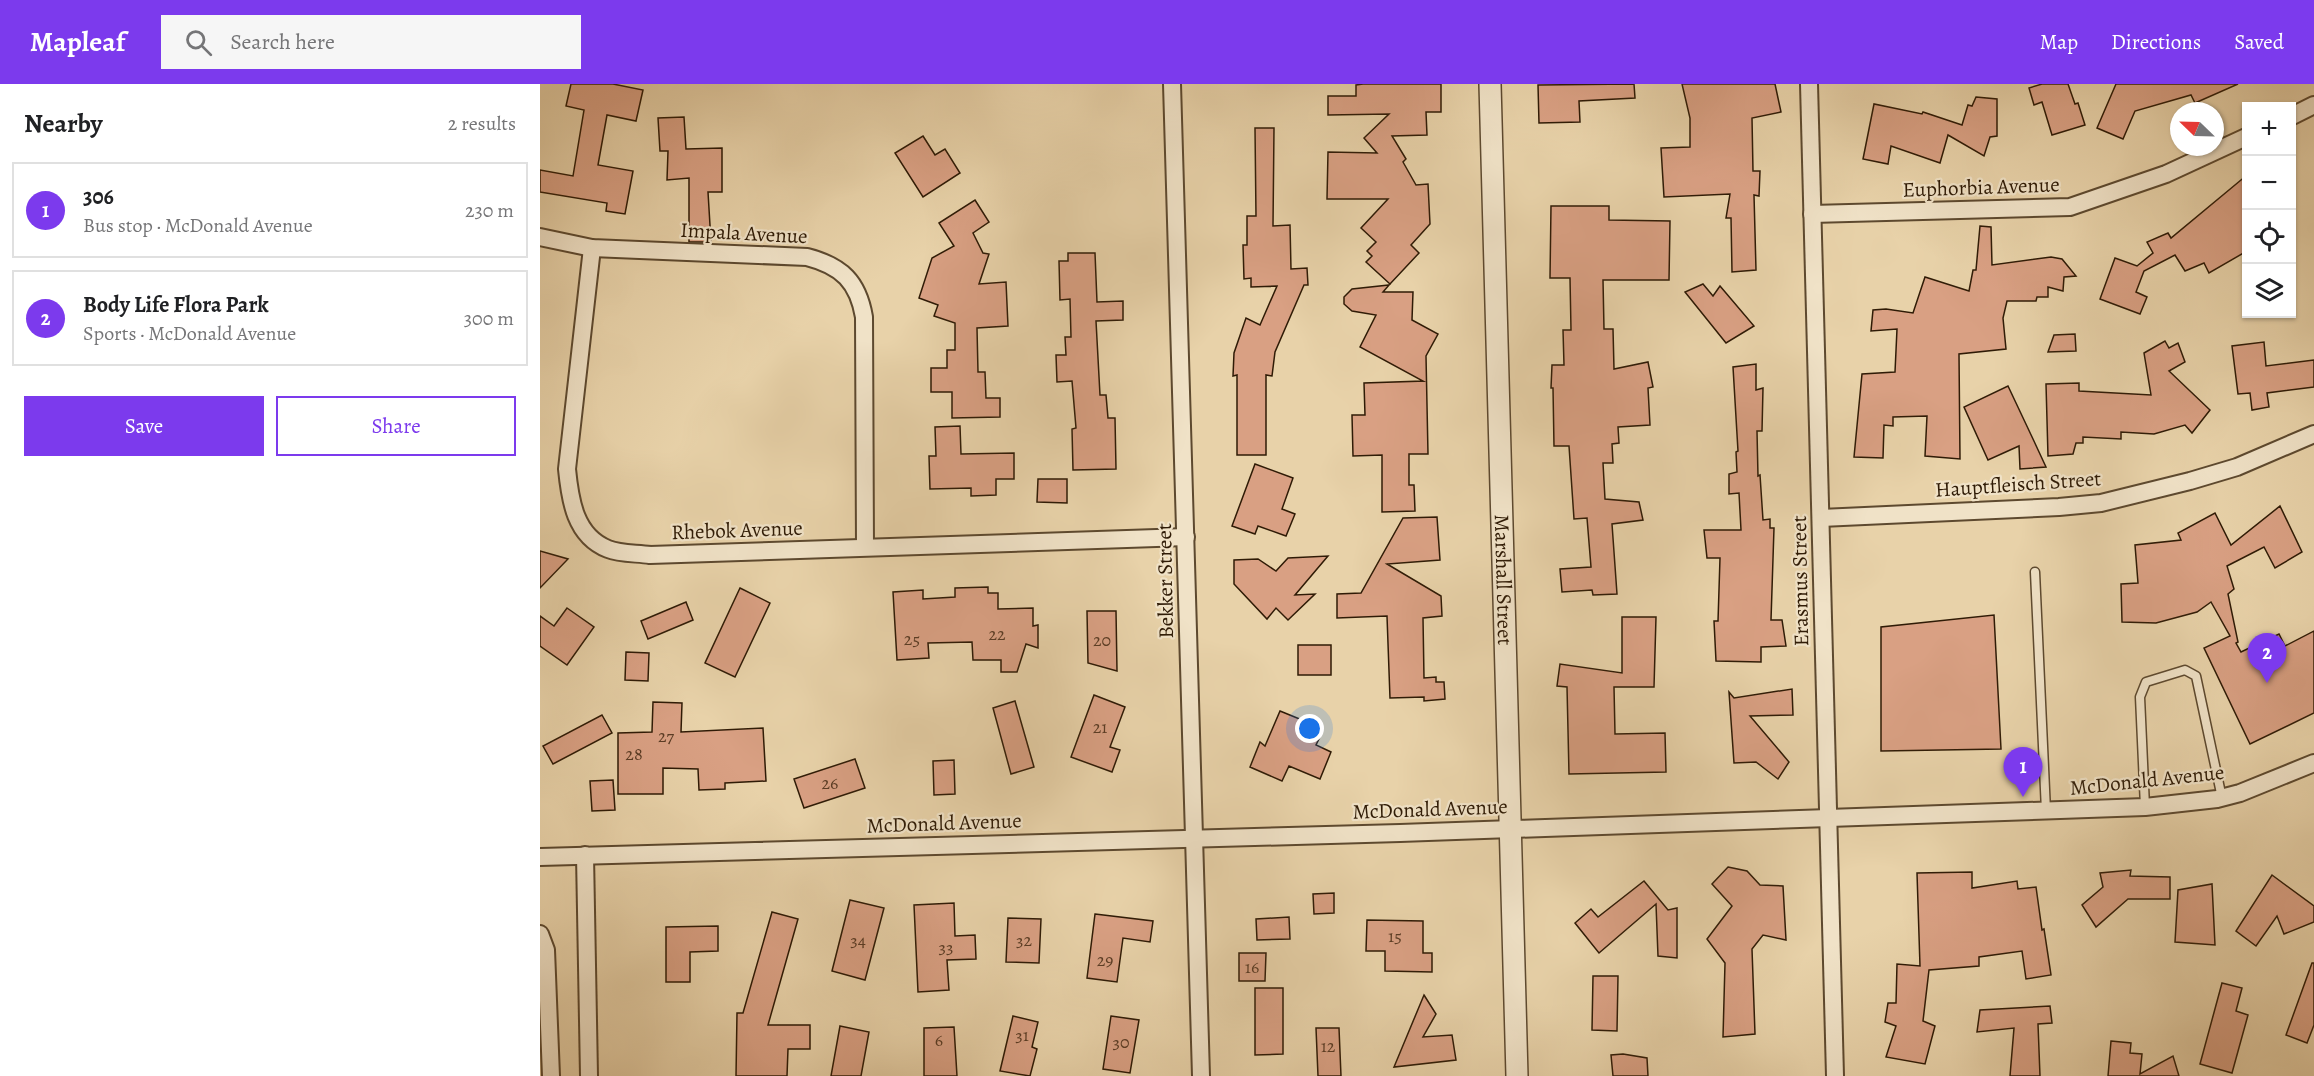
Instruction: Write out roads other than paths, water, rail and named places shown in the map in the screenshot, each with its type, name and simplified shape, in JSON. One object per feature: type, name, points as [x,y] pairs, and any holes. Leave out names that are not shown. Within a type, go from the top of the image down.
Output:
[{"type":"street","name":"Bekker Street","points":[[1172,84],[1201,1076]]},
{"type":"street","name":"Marshall Street","points":[[1490,84],[1517,1076]]},
{"type":"street","name":"Erasmus Street","points":[[1809,84],[1835,1076]]},
{"type":"street","points":[[2296,114],[2314,105]]},
{"type":"street","name":"Euphorbia Avenue","points":[[1812,214],[2070,207],[2166,174],[2242,139]]},
{"type":"street","name":"Impala Avenue","points":[[540,237],[592,248],[807,257],[822,261],[851,281],[861,298],[864,317],[865,548]]},
{"type":"street","name":"Rhebok Avenue","points":[[592,248],[567,469],[570,498],[578,522],[591,538],[609,549],[650,555],[1186,537]]},
{"type":"street","name":"Hauptfleisch Street","points":[[1821,518],[2101,503],[2237,467],[2314,434]]},
{"type":"street","name":"McDonald Avenue","points":[[540,857],[1193,839],[2145,807],[2222,798],[2314,763]]},
{"type":"street","points":[[585,855],[589,1076]]},
{"type":"street","points":[[540,934],[546,950],[551,1076]]},
{"type":"lane","points":[[2035,572],[2046,812]]},
{"type":"lane","points":[[2145,807],[2140,697],[2142,689],[2146,681],[2185,670],[2196,676],[2222,798]]},
{"type":"place","name":"Body Life Flora Park","points":[[2267,683]]},
{"type":"place","name":"306","points":[[2023,797]]}]
